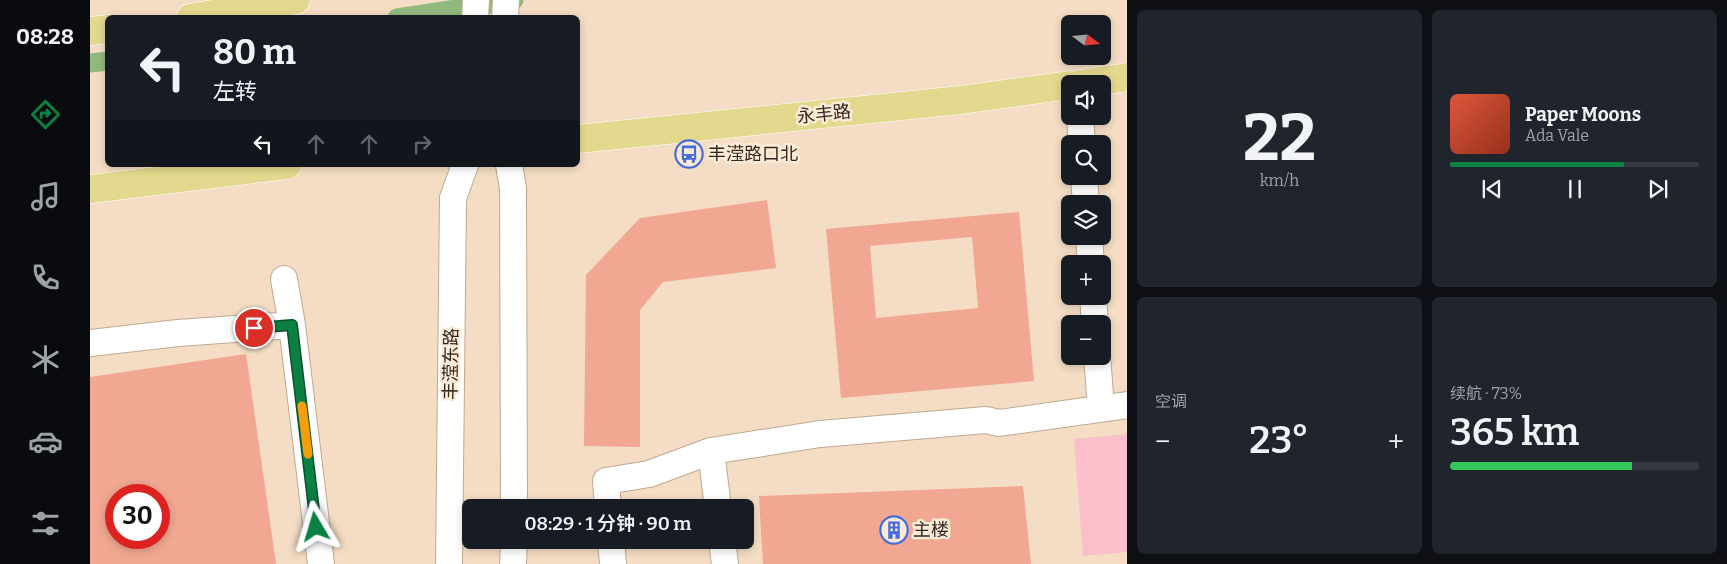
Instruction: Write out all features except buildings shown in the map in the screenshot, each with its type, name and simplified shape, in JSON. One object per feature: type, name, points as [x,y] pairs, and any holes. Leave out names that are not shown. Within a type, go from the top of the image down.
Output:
[{"type":"main road","points":[[208,15],[296,0]]},
{"type":"main road","points":[[90,32],[105,30]]},
{"type":"main road","points":[[1111,79],[1127,77]]},
{"type":"main road","name":"永丰路","points":[[580,138],[961,100],[1061,86]]},
{"type":"main road","points":[[90,189],[271,167]]},
{"type":"street","points":[[475,15],[476,0]]},
{"type":"street","points":[[505,15],[506,0]]},
{"type":"street","name":"丰滢东路","points":[[449,564],[454,198],[464,167]]},
{"type":"street","points":[[509,167],[513,188],[514,499]]},
{"type":"street","points":[[284,279],[292,325],[321,564]]},
{"type":"street","points":[[90,344],[178,333],[292,325]]},
{"type":"street","points":[[1098,365],[1101,408]]},
{"type":"street","points":[[607,499],[606,481],[649,474],[711,451],[820,434],[986,420],[999,423],[1127,405]]},
{"type":"street","points":[[711,451],[717,499]]},
{"type":"street","points":[[513,564],[514,549]]},
{"type":"street","points":[[612,549],[613,564]]},
{"type":"street","points":[[723,549],[724,564]]},
{"type":"shaded area","points":[[1127,434],[1127,552],[1083,556],[1074,439]]},
{"type":"waterway","points":[[416,15],[514,0]]},
{"type":"waterway","points":[[90,63],[105,61]]},
{"type":"slow traffic","points":[[302,406],[308,454]]},
{"type":"place","name":"丰滢路口北","points":[[689,154]]},
{"type":"place","name":"主楼","points":[[894,530]]},
{"type":"route","points":[[254,328],[292,325],[316,527]]}]
